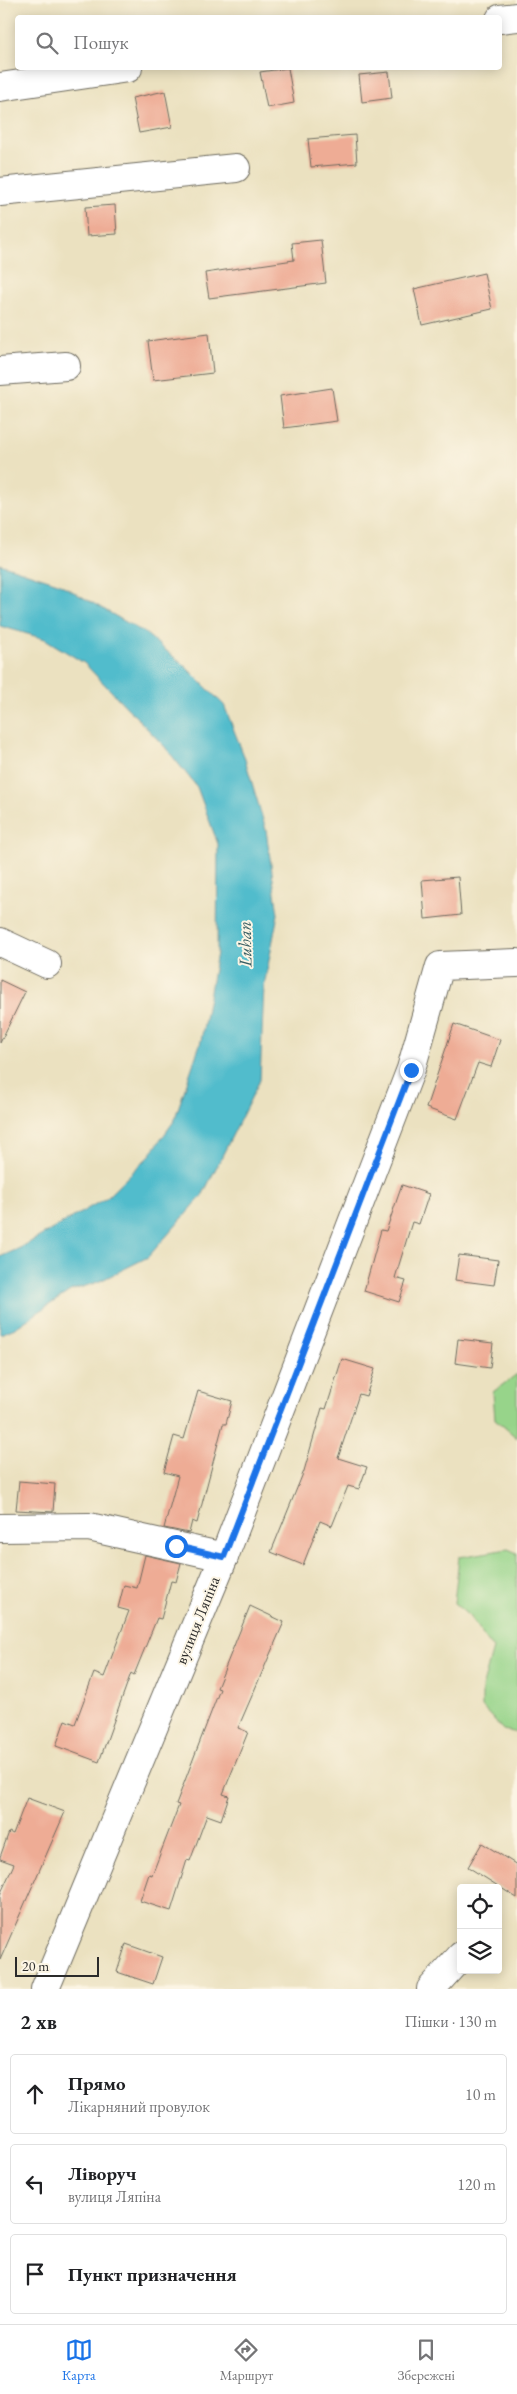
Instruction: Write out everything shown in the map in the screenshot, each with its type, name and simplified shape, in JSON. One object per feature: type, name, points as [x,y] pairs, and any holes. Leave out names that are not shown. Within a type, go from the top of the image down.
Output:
[{"type":"street","points":[[502,19],[517,17]]},
{"type":"street","points":[[0,87],[115,70]]},
{"type":"street","points":[[0,192],[236,168]]},
{"type":"street","points":[[0,371],[66,366]]},
{"type":"street","points":[[0,942],[47,964]]},
{"type":"street","name":"вулиця Ляпіна","points":[[45,1989],[224,1557],[411,1070],[440,966],[517,963]]},
{"type":"street","points":[[0,1528],[89,1526],[224,1557]]},
{"type":"street","points":[[431,1989],[457,1960]]},
{"type":"green space","points":[[517,1374],[517,1438],[495,1419],[493,1392]]},
{"type":"green space","points":[[508,1549],[517,1553],[517,1733],[503,1730],[482,1707],[482,1689],[493,1649],[469,1616],[454,1603],[459,1557]]},
{"type":"water","name":"Luhan","points":[[0,564],[58,583],[145,633],[187,668],[224,705],[244,756],[266,830],[278,914],[264,986],[260,1080],[202,1196],[148,1257],[98,1282],[70,1291],[15,1328],[0,1334],[0,1257],[20,1248],[106,1198],[150,1155],[174,1121],[201,1041],[217,953],[218,844],[197,787],[165,747],[84,663],[45,639],[0,626]]},
{"type":"building","points":[[288,70],[294,103],[267,108],[260,72]]},
{"type":"building","points":[[389,72],[392,98],[362,102],[359,75]]},
{"type":"building","points":[[165,91],[172,127],[139,133],[132,98]]},
{"type":"building","points":[[355,135],[357,163],[311,167],[308,139]]},
{"type":"building","points":[[115,205],[117,234],[87,236],[85,207]]},
{"type":"building","points":[[321,240],[326,283],[209,298],[205,273],[294,260],[292,243]]},
{"type":"building","points":[[484,273],[492,309],[422,325],[414,289]]},
{"type":"building","points":[[209,333],[213,373],[153,380],[148,341]]},
{"type":"building","points":[[332,388],[337,421],[284,428],[280,396]]},
{"type":"building","points":[[458,877],[461,915],[425,919],[422,880]]},
{"type":"building","points":[[0,980],[25,992],[0,1043]]},
{"type":"building","points":[[454,1024],[500,1040],[491,1067],[478,1063],[457,1119],[426,1108]]},
{"type":"building","points":[[402,1185],[429,1194],[419,1224],[412,1222],[395,1278],[406,1281],[399,1302],[364,1291],[381,1230],[386,1231]]},
{"type":"building","points":[[459,1255],[498,1260],[494,1285],[455,1280]]},
{"type":"building","points":[[458,1339],[493,1343],[490,1368],[455,1363]]},
{"type":"building","points":[[342,1359],[375,1369],[366,1396],[359,1394],[338,1458],[367,1467],[359,1489],[348,1486],[332,1526],[320,1521],[303,1565],[271,1552],[304,1471],[322,1408],[326,1409]]},
{"type":"building","points":[[198,1391],[232,1401],[226,1424],[223,1424],[197,1523],[192,1521],[189,1533],[164,1528],[178,1476],[164,1472],[174,1436],[184,1439]]},
{"type":"building","points":[[19,1481],[55,1484],[53,1512],[16,1510]]},
{"type":"building","points":[[145,1555],[181,1563],[176,1582],[171,1581],[161,1619],[157,1618],[134,1675],[131,1673],[99,1762],[56,1746],[65,1720],[75,1724],[94,1673],[104,1677],[129,1611],[118,1608],[124,1585],[137,1588]]},
{"type":"building","points":[[250,1606],[284,1622],[238,1728],[248,1732],[223,1794],[229,1796],[221,1820],[207,1815],[190,1861],[187,1860],[171,1911],[140,1901],[149,1874],[152,1875],[179,1805],[176,1804],[220,1689],[217,1688]]},
{"type":"building","points":[[27,1798],[65,1812],[0,1960],[0,1895],[14,1864],[0,1859],[0,1857],[9,1832],[13,1834]]},
{"type":"building","points":[[482,1843],[517,1865],[517,1898],[502,1889],[502,1884],[495,1884],[468,1867]]},
{"type":"building","points":[[126,1944],[162,1957],[153,1984],[117,1972]]},
{"type":"route","points":[[176,1546],[224,1557],[411,1070]]}]
